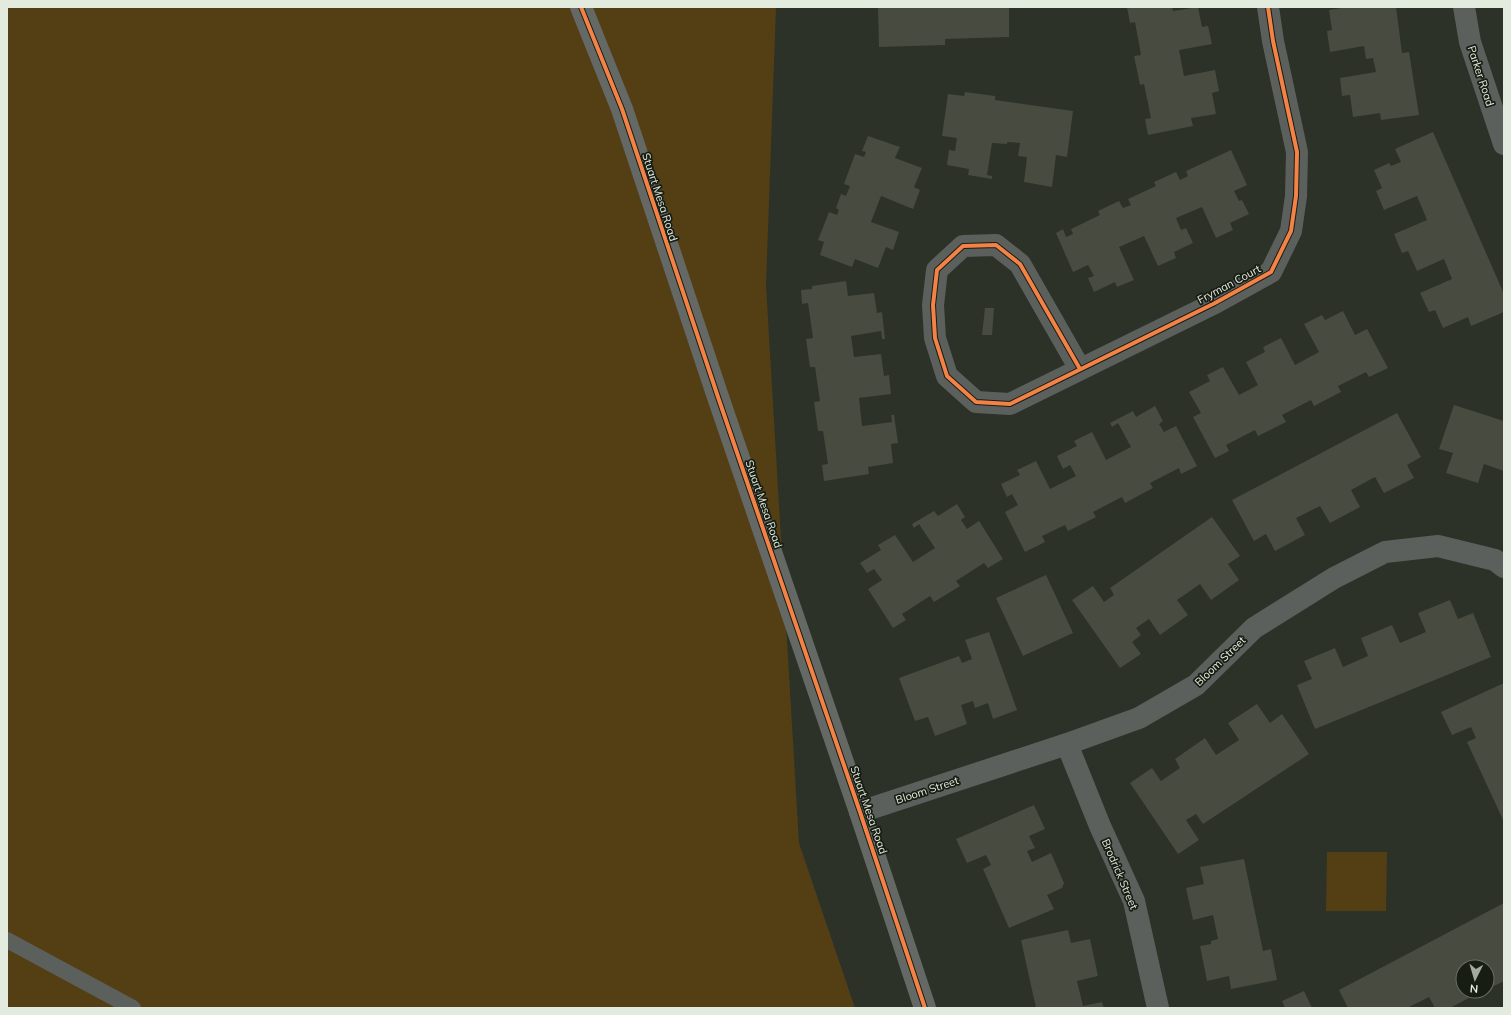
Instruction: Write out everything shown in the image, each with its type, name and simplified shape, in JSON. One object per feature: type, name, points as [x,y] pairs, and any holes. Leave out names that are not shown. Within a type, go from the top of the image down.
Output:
[{"type":"main road","name":"Stuart Mesa Road","points":[[581,7],[622,109],[925,1008]]},
{"type":"street","name":"Fryman Court","points":[[1080,369],[1020,264],[996,244],[963,246],[937,270],[933,305],[935,338],[947,376],[976,402],[1010,404],[1215,303],[1271,272],[1292,231],[1296,196],[1297,152],[1273,42],[1268,7]]},
{"type":"street","name":"Parker Road","points":[[1464,7],[1470,42],[1504,144]]},
{"type":"street","name":"Bloom Street","points":[[860,812],[1067,744],[1138,718],[1196,685],[1254,628],[1334,578],[1385,552],[1438,546],[1495,560],[1504,567]]},
{"type":"street","name":"Brodrick Street","points":[[1067,744],[1100,826],[1134,901],[1158,1008]]},
{"type":"lane","points":[[7,940],[132,1008]]},
{"type":"shaded area","points":[[7,7],[776,7],[766,285],[799,843],[855,1008],[7,1008]]},
{"type":"shaded area","points":[[1327,852],[1387,852],[1386,911],[1326,911]]},
{"type":"building","points":[[878,7],[1009,7],[1009,37],[945,39],[945,45],[879,47]]},
{"type":"building","points":[[1127,7],[1172,7],[1173,11],[1198,7],[1202,27],[1208,26],[1212,44],[1179,50],[1184,76],[1215,70],[1219,91],[1212,93],[1216,114],[1191,118],[1193,126],[1148,135],[1145,119],[1151,118],[1144,84],[1140,85],[1134,56],[1141,55],[1135,22],[1130,23]]},
{"type":"building","points":[[1347,7],[1396,7],[1402,53],[1409,52],[1419,115],[1381,120],[1380,113],[1353,117],[1350,95],[1342,96],[1340,78],[1376,72],[1373,58],[1366,59],[1364,46],[1330,52],[1327,31],[1332,30],[1329,10]]},
{"type":"building","points":[[965,92],[995,96],[995,100],[1073,111],[1067,157],[1056,155],[1052,187],[1024,182],[1027,157],[1018,156],[1020,143],[992,143],[987,175],[992,176],[992,179],[968,175],[969,169],[947,165],[949,150],[955,151],[957,138],[942,136],[948,94],[964,96]]},
{"type":"building","points":[[1433,132],[1504,294],[1504,312],[1471,326],[1468,317],[1443,328],[1435,310],[1429,312],[1420,293],[1452,279],[1444,259],[1417,271],[1408,251],[1402,253],[1394,234],[1427,220],[1417,196],[1384,210],[1376,191],[1382,188],[1374,170],[1389,163],[1391,166],[1401,162],[1395,149]]},
{"type":"building","points":[[868,136],[900,147],[895,158],[922,168],[914,187],[920,190],[913,209],[881,196],[871,222],[899,232],[893,250],[886,247],[878,268],[855,259],[852,267],[820,255],[824,242],[818,240],[829,212],[837,215],[839,210],[836,208],[841,194],[846,196],[850,186],[844,184],[855,154],[864,157],[866,152],[862,151]]},
{"type":"building","points":[[1231,150],[1247,185],[1234,191],[1239,201],[1242,200],[1249,214],[1230,223],[1233,230],[1216,238],[1202,207],[1176,218],[1181,230],[1186,228],[1193,243],[1174,252],[1176,258],[1158,266],[1144,236],[1119,247],[1134,280],[1117,287],[1115,282],[1094,292],[1088,278],[1094,276],[1088,265],[1073,272],[1056,233],[1063,229],[1066,237],[1073,234],[1071,229],[1100,215],[1098,211],[1119,201],[1123,208],[1131,205],[1128,199],[1156,186],[1154,182],[1176,172],[1180,180],[1188,176],[1186,171]]},
{"type":"building","points":[[846,281],[848,296],[874,293],[877,313],[882,312],[885,339],[882,339],[881,331],[851,336],[854,357],[881,354],[884,376],[889,375],[891,394],[859,398],[862,426],[892,422],[891,415],[894,415],[898,443],[891,444],[893,463],[868,467],[869,474],[824,481],[822,465],[828,464],[823,431],[818,431],[814,402],[820,401],[815,367],[810,367],[806,339],[813,338],[808,303],[802,304],[801,290],[812,289],[812,286]]},
{"type":"building","points":[[985,308],[994,308],[992,335],[982,335]]},
{"type":"building","points":[[1343,311],[1355,335],[1367,329],[1388,368],[1369,377],[1366,372],[1338,386],[1341,392],[1314,406],[1311,400],[1282,415],[1286,422],[1258,436],[1255,430],[1226,445],[1229,451],[1215,458],[1193,417],[1201,413],[1189,392],[1210,381],[1207,375],[1223,367],[1239,395],[1258,385],[1246,362],[1265,352],[1263,347],[1281,338],[1295,365],[1319,352],[1304,324],[1322,315],[1325,320]]},
{"type":"building","points":[[1454,405],[1504,421],[1504,471],[1484,464],[1478,483],[1446,473],[1453,453],[1439,449]]},
{"type":"building","points":[[1155,406],[1163,421],[1159,424],[1164,432],[1176,426],[1197,466],[1181,474],[1179,468],[1150,483],[1153,488],[1125,503],[1122,497],[1093,512],[1096,517],[1068,531],[1065,525],[1042,536],[1045,542],[1025,552],[1005,512],[1018,505],[1012,494],[1007,497],[1001,484],[1020,475],[1017,470],[1036,461],[1050,489],[1076,476],[1070,465],[1063,469],[1057,456],[1077,446],[1074,441],[1092,432],[1106,460],[1131,447],[1118,423],[1112,427],[1110,423],[1133,411],[1136,417]]},
{"type":"building","points":[[1397,413],[1421,457],[1407,465],[1414,478],[1384,493],[1375,477],[1351,490],[1360,507],[1330,523],[1320,506],[1296,518],[1305,535],[1275,551],[1266,534],[1254,541],[1232,500]]},
{"type":"building","points":[[957,504],[965,517],[961,520],[967,529],[979,521],[1003,559],[988,568],[984,563],[956,581],[960,586],[934,602],[930,596],[902,614],[906,620],[893,628],[868,589],[882,580],[874,569],[867,573],[860,563],[881,550],[878,545],[895,535],[913,562],[935,548],[919,524],[914,528],[912,524],[934,511],[938,516]]},
{"type":"building","points":[[1212,517],[1240,556],[1228,564],[1239,580],[1211,600],[1200,584],[1177,600],[1188,615],[1160,635],[1149,619],[1136,628],[1141,635],[1132,642],[1141,654],[1120,668],[1072,600],[1093,586],[1104,602],[1114,595],[1110,588]]},
{"type":"building","points":[[1046,575],[1073,633],[1023,656],[996,598]]},
{"type":"building","points":[[1450,600],[1458,619],[1473,613],[1491,657],[1315,729],[1297,685],[1312,679],[1304,661],[1335,648],[1343,667],[1368,656],[1361,638],[1392,625],[1400,643],[1426,632],[1418,613]]},
{"type":"building","points":[[989,632],[1017,710],[993,719],[988,703],[975,708],[973,701],[961,705],[967,724],[935,736],[928,717],[915,721],[899,678],[959,656],[962,663],[972,659],[965,640]]},
{"type":"building","points":[[1504,683],[1504,822],[1467,742],[1476,738],[1471,727],[1452,735],[1441,712]]},
{"type":"building","points":[[1257,704],[1270,723],[1282,714],[1309,754],[1203,824],[1196,814],[1186,820],[1199,840],[1178,854],[1130,783],[1152,768],[1161,781],[1180,768],[1175,759],[1205,738],[1216,755],[1239,740],[1228,723]]},
{"type":"building","points":[[1034,805],[1045,829],[1029,836],[1035,848],[1027,851],[1032,862],[1051,853],[1064,883],[1062,888],[1047,895],[1054,909],[1009,928],[983,869],[991,865],[986,855],[967,863],[956,839]]},
{"type":"building","points":[[1244,859],[1263,951],[1271,949],[1277,980],[1231,989],[1229,976],[1207,981],[1200,946],[1211,944],[1211,941],[1218,939],[1213,915],[1193,920],[1186,888],[1204,884],[1200,867]]},
{"type":"building","points":[[1504,903],[1504,981],[1495,986],[1495,959],[1455,959],[1455,999],[1467,999],[1450,1008],[1435,1008],[1429,997],[1407,1008],[1348,1008],[1339,990]]},
{"type":"building","points":[[1068,930],[1071,943],[1090,939],[1098,976],[1077,981],[1083,1006],[1102,1002],[1104,1008],[1036,1008],[1021,940]]},
{"type":"building","points":[[1304,991],[1312,1008],[1285,1008],[1282,1001]]},
{"type":"cycle path","points":[[581,7],[622,109],[925,1008]]},
{"type":"cycle path","points":[[1080,369],[1020,264],[996,245],[963,246],[937,270],[933,305],[935,338],[947,376],[976,402],[1010,404],[1215,303],[1271,272],[1291,231],[1296,196],[1297,152],[1273,41],[1268,7]]}]
